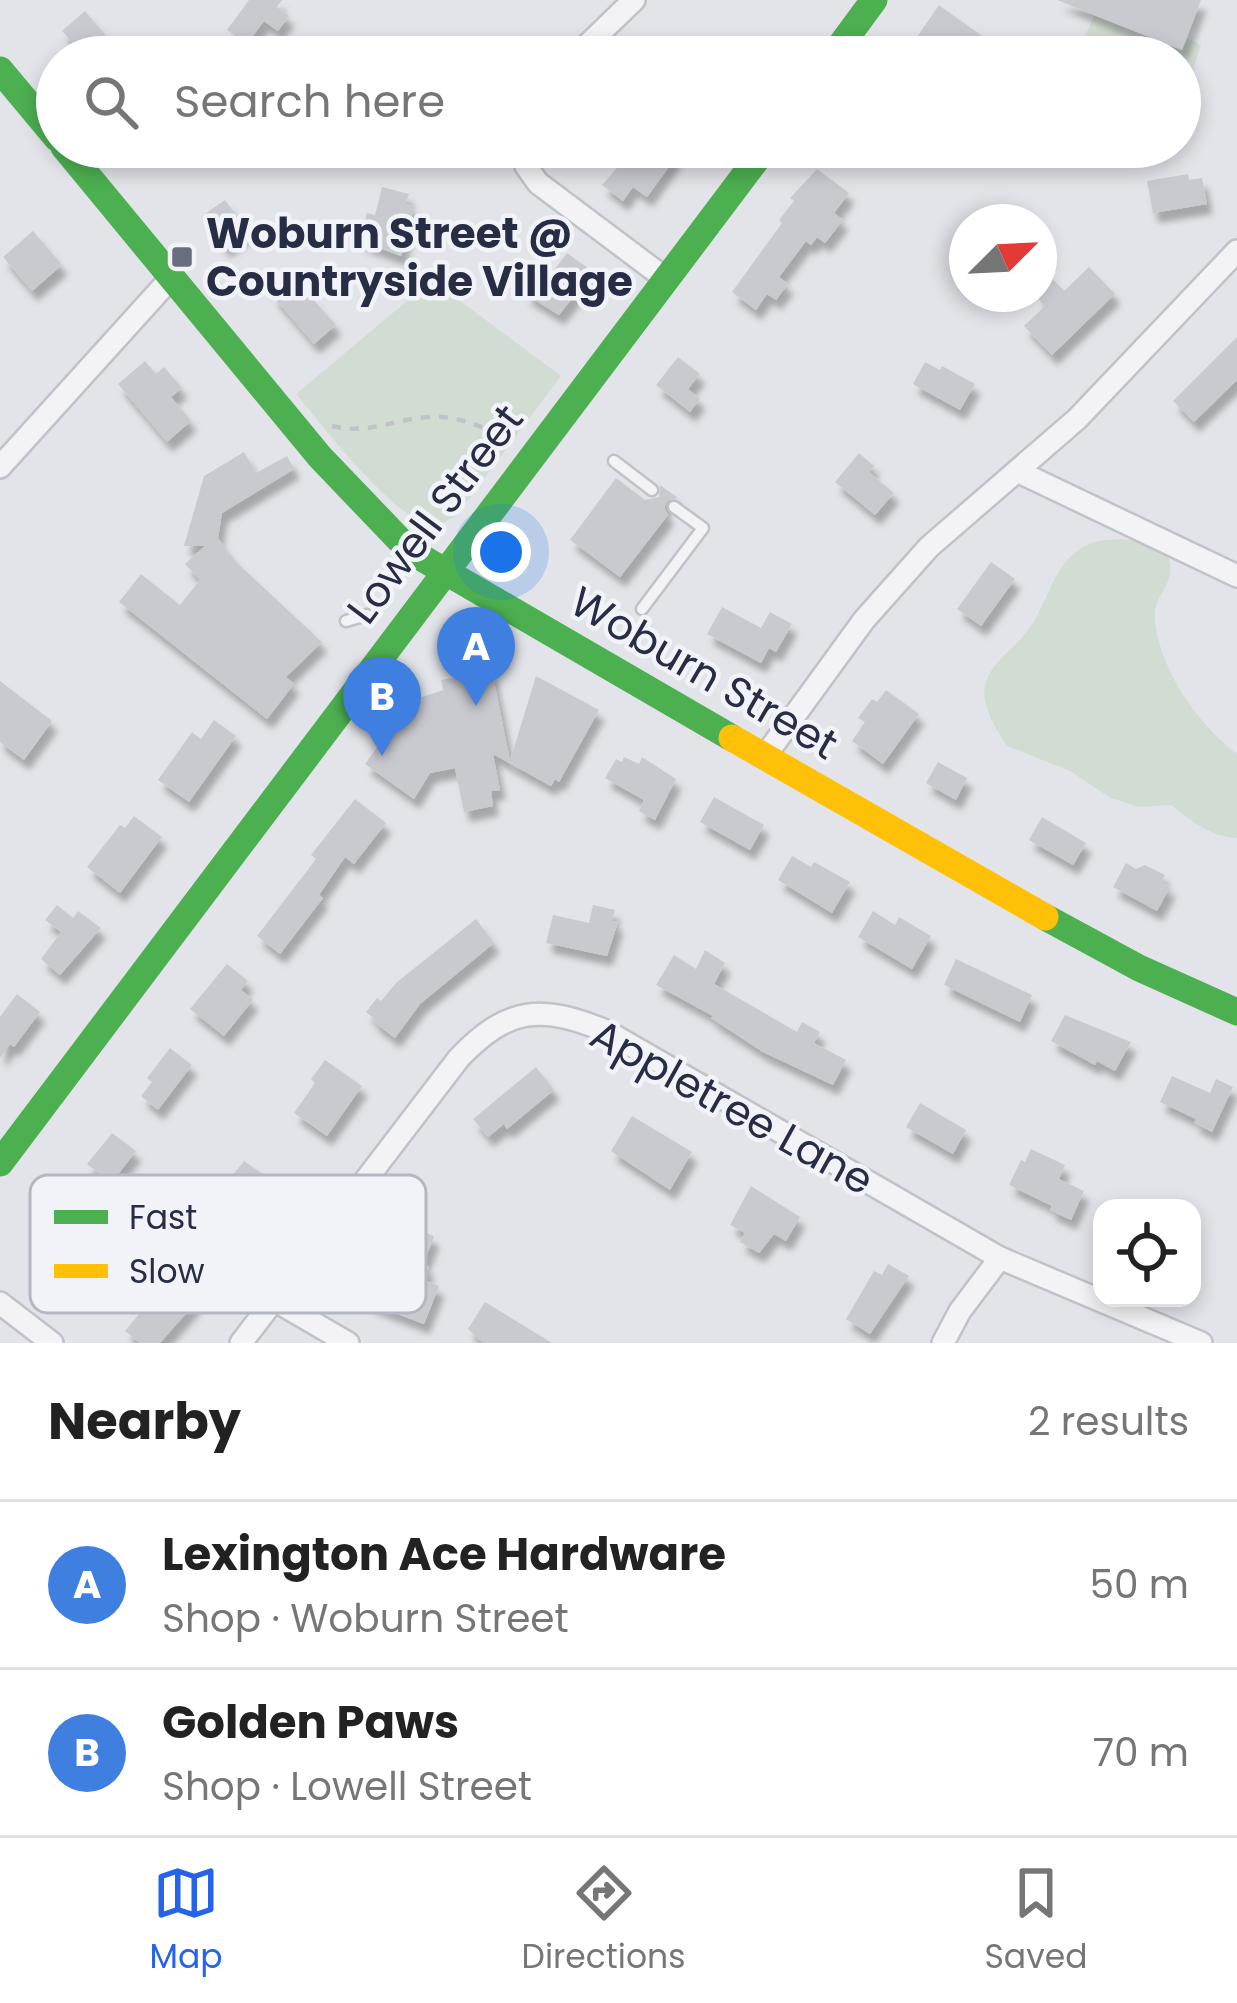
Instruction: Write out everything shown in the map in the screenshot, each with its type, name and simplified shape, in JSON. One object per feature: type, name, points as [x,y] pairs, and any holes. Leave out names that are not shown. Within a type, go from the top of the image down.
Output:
[{"type":"main road","points":[[847,36],[874,0]]},
{"type":"main road","points":[[0,70],[36,113]]},
{"type":"main road","name":"Woburn Street","points":[[81,168],[302,435],[379,523],[410,551],[987,886],[1139,968],[1237,1012]]},
{"type":"main road","name":"Lowell Street","points":[[0,1162],[750,168]]},
{"type":"street","points":[[597,36],[634,0]]},
{"type":"street","points":[[527,168],[538,183],[666,279]]},
{"type":"street","points":[[765,756],[864,620],[929,547],[1077,419],[1237,251]]},
{"type":"street","points":[[0,467],[171,278]]},
{"type":"street","points":[[1017,471],[1237,576]]},
{"type":"street","name":"Appletree Lane","points":[[370,1175],[484,1031],[512,1016],[548,1013],[606,1030],[1000,1258],[1202,1343]]},
{"type":"street","points":[[943,1343],[960,1311],[1000,1258]]},
{"type":"street","points":[[0,1303],[52,1343]]},
{"type":"street","name":"Appletree Lane","points":[[241,1343],[264,1313]]},
{"type":"street","points":[[296,1313],[348,1343]]},
{"type":"lane","points":[[614,461],[652,490]]},
{"type":"lane","points":[[642,609],[703,528],[674,507]]},
{"type":"lane","points":[[346,621],[368,615]]},
{"type":"path","points":[[302,435],[319,421],[358,430],[448,417],[494,433],[531,456]]},
{"type":"shaded area","points":[[1094,16],[1145,36],[1085,36]]},
{"type":"shaded area","points":[[432,280],[561,376],[456,516],[435,527],[401,509],[381,491],[296,394]]},
{"type":"shaded area","points":[[1143,540],[1167,551],[1170,564],[1155,611],[1165,659],[1196,713],[1237,754],[1237,838],[1210,831],[1171,805],[1139,807],[1109,797],[1070,771],[1007,746],[988,709],[984,693],[991,671],[1032,624],[1065,562],[1093,542]]},
{"type":"building","points":[[249,0],[282,0],[277,7],[289,16],[278,31],[264,21],[253,36],[236,36],[227,30]]},
{"type":"building","points":[[1057,0],[1201,0],[1187,36],[1147,36]]},
{"type":"building","points":[[939,5],[982,36],[918,36]]},
{"type":"building","points":[[85,11],[106,36],[67,36],[62,31]]},
{"type":"building","points":[[617,168],[668,168],[647,197],[633,187],[623,201],[602,185]]},
{"type":"building","points":[[817,169],[849,193],[834,213],[843,220],[825,243],[817,237],[811,245],[806,241],[779,277],[788,284],[776,300],[767,294],[756,310],[732,292],[782,223],[779,220],[794,201],[790,198]]},
{"type":"building","points":[[1188,174],[1189,180],[1202,178],[1207,204],[1153,213],[1147,181]]},
{"type":"building","points":[[382,187],[409,194],[406,204],[414,207],[401,256],[360,241],[367,213],[375,215]]},
{"type":"building","points":[[225,200],[248,231],[225,248],[202,216]]},
{"type":"building","points":[[33,231],[62,265],[32,291],[3,257]]},
{"type":"building","points":[[567,253],[593,272],[559,315],[525,294],[541,268],[551,274]]},
{"type":"building","points":[[1089,267],[1115,294],[1052,355],[1024,326],[1039,312],[1057,312],[1057,284],[1064,291]]},
{"type":"building","points":[[289,280],[336,325],[314,344],[272,295]]},
{"type":"building","points":[[1237,337],[1237,380],[1194,422],[1173,401]]},
{"type":"building","points":[[678,357],[700,374],[688,389],[700,399],[690,412],[656,385]]},
{"type":"building","points":[[145,361],[156,374],[164,367],[182,388],[171,397],[191,421],[167,442],[118,384]]},
{"type":"building","points":[[925,362],[975,384],[960,410],[913,384]]},
{"type":"building","points":[[244,452],[256,473],[287,456],[294,469],[222,513],[218,538],[235,561],[322,642],[286,677],[294,684],[267,719],[119,602],[141,574],[180,605],[200,580],[185,564],[205,546],[184,546],[204,476]]},
{"type":"building","points":[[859,453],[874,466],[869,472],[894,493],[875,515],[835,482]]},
{"type":"building","points":[[616,478],[645,500],[659,497],[660,485],[678,498],[667,500],[668,515],[620,577],[570,540]]},
{"type":"building","points":[[991,562],[1015,579],[981,626],[957,609]]},
{"type":"building","points":[[722,607],[761,628],[770,612],[792,624],[776,652],[769,648],[761,663],[707,634]]},
{"type":"building","points":[[492,671],[510,761],[536,676],[599,710],[559,782],[555,779],[551,786],[493,754],[500,790],[491,791],[493,806],[464,812],[455,768],[430,773],[414,799],[365,764],[410,701],[443,690],[441,680]]},
{"type":"building","points":[[0,681],[52,721],[24,760],[0,742]]},
{"type":"building","points":[[886,690],[919,714],[883,764],[852,741],[865,722],[858,718]]},
{"type":"building","points":[[214,720],[236,736],[189,802],[158,780],[192,732],[201,739]]},
{"type":"building","points":[[624,757],[639,764],[642,757],[676,779],[655,820],[639,811],[644,800],[605,778],[616,759],[622,762]]},
{"type":"building","points":[[938,762],[967,778],[956,800],[926,783]]},
{"type":"building","points":[[714,797],[764,825],[750,850],[700,822]]},
{"type":"building","points":[[355,799],[386,823],[354,864],[345,857],[319,895],[323,898],[280,954],[257,936]]},
{"type":"building","points":[[134,816],[162,837],[120,893],[87,867],[120,825],[125,828]]},
{"type":"building","points":[[1042,817],[1086,843],[1073,865],[1029,840]]},
{"type":"building","points":[[792,856],[850,882],[832,913],[778,880]]},
{"type":"building","points":[[1126,863],[1136,869],[1145,865],[1165,875],[1161,882],[1170,887],[1157,911],[1113,887]]},
{"type":"building","points":[[57,905],[73,918],[78,911],[101,928],[60,975],[41,959],[61,932],[45,920]]},
{"type":"building","points":[[593,905],[615,910],[612,921],[618,922],[607,956],[546,943],[553,915],[589,923]]},
{"type":"building","points":[[873,911],[895,925],[899,917],[931,936],[912,969],[858,937]]},
{"type":"building","points":[[476,919],[494,943],[420,1004],[395,1038],[373,1021],[366,1012],[377,998],[381,1001],[397,982]]},
{"type":"building","points":[[705,950],[725,963],[714,984],[797,1032],[802,1022],[820,1032],[814,1043],[846,1060],[833,1085],[763,1052],[713,1016],[656,985],[674,955],[696,969]]},
{"type":"building","points":[[956,959],[1032,995],[1020,1022],[944,985]]},
{"type":"building","points":[[227,964],[248,981],[241,990],[253,1000],[224,1036],[190,1009]]},
{"type":"building","points":[[17,994],[40,1012],[0,1058],[0,1017]]},
{"type":"building","points":[[1065,1015],[1131,1042],[1115,1071],[1051,1041]]},
{"type":"building","points":[[170,1048],[192,1065],[158,1110],[141,1096],[152,1082],[147,1078]]},
{"type":"building","points":[[325,1060],[362,1086],[327,1136],[294,1113]]},
{"type":"building","points":[[536,1067],[554,1090],[507,1129],[504,1124],[488,1137],[473,1119]]},
{"type":"building","points":[[1172,1076],[1210,1093],[1216,1079],[1233,1087],[1212,1132],[1160,1102]]},
{"type":"building","points":[[920,1103],[966,1130],[953,1154],[906,1127]]},
{"type":"building","points":[[632,1116],[692,1152],[670,1190],[611,1151]]},
{"type":"building","points":[[112,1133],[136,1151],[117,1175],[99,1175],[87,1164]]},
{"type":"building","points":[[1031,1149],[1065,1165],[1059,1179],[1084,1191],[1071,1220],[1009,1185]]},
{"type":"building","points":[[244,1161],[264,1175],[233,1175]]},
{"type":"building","points":[[751,1186],[800,1217],[786,1241],[774,1234],[759,1253],[740,1242],[745,1233],[730,1225]]},
{"type":"building","points":[[426,1233],[434,1236],[426,1257]]},
{"type":"building","points":[[888,1264],[909,1276],[870,1334],[846,1319],[874,1271],[882,1275]]},
{"type":"building","points":[[426,1281],[439,1286],[424,1324],[395,1313],[426,1313]]},
{"type":"building","points":[[485,1302],[552,1343],[483,1343],[468,1329]]},
{"type":"building","points":[[140,1313],[186,1313],[160,1343],[140,1343],[125,1331]]},
{"type":"traffic: fast","points":[[847,36],[874,0]]},
{"type":"traffic: fast","points":[[0,70],[36,113]]},
{"type":"traffic: fast","points":[[81,168],[320,457],[410,551],[732,738]]},
{"type":"traffic: fast","points":[[0,1163],[750,168]]},
{"type":"traffic: fast","points":[[1045,917],[1139,968],[1237,1012]]},
{"type":"traffic: slow","points":[[732,738],[1045,917]]},
{"type":"place","name":"Woburn Street @ Countryside Village","points":[[182,257]]},
{"type":"place","name":"Lexington Ace Hardware","points":[[476,706]]},
{"type":"place","name":"Golden Paws","points":[[382,756]]}]
